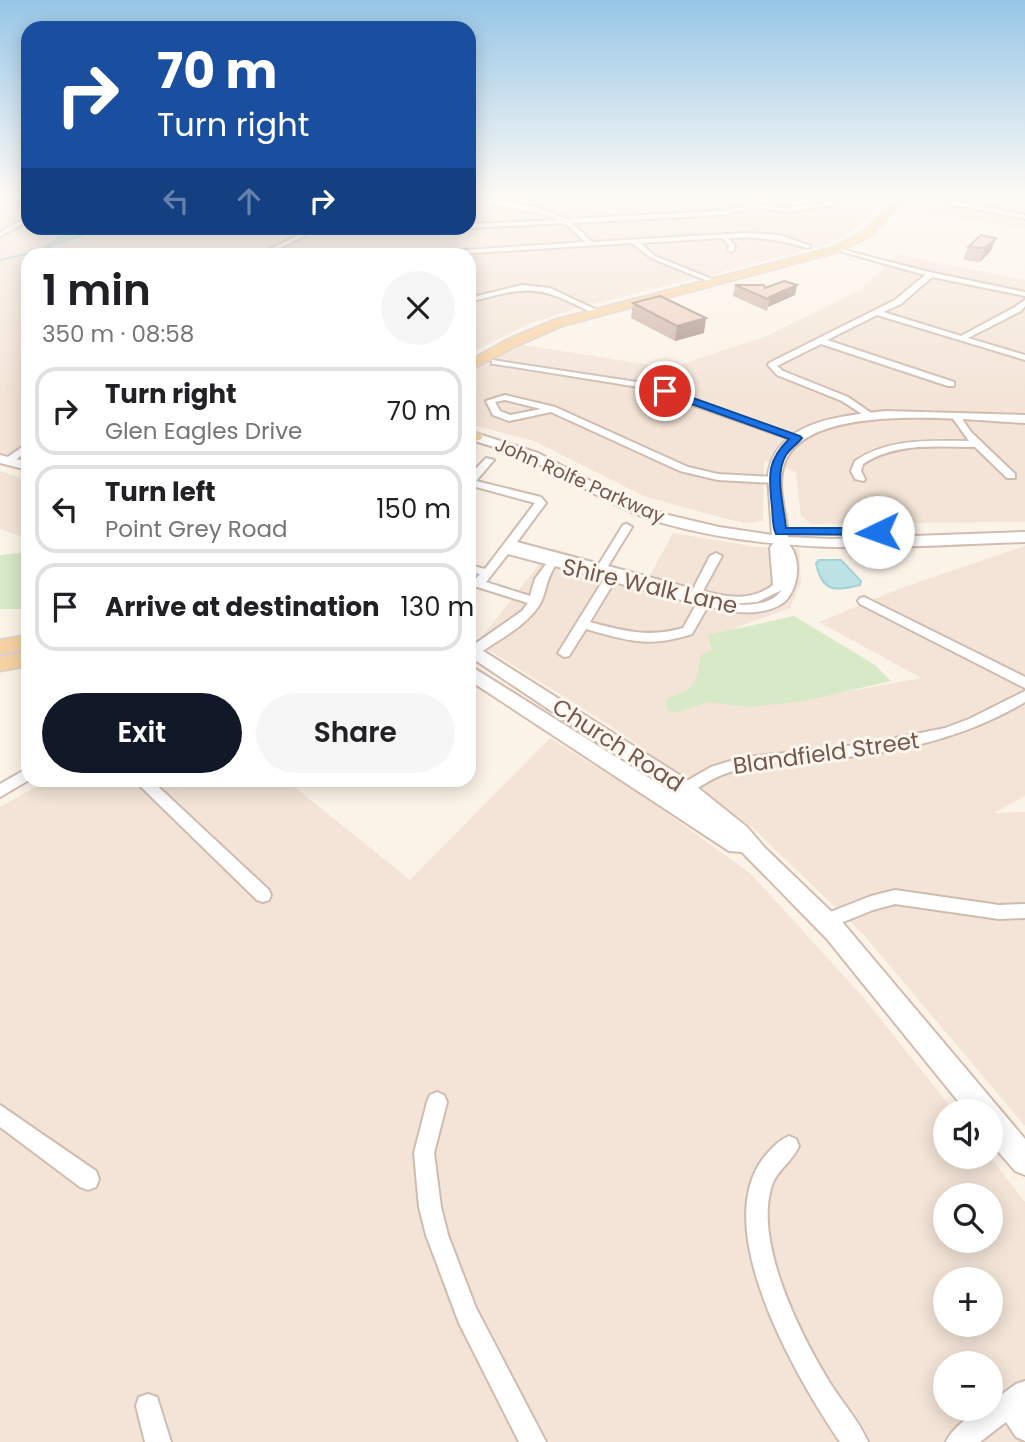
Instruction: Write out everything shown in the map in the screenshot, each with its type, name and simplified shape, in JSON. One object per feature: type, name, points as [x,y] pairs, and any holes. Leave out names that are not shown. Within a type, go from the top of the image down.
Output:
[{"type":"main road","points":[[711,280],[771,263]]},
{"type":"main road","points":[[476,354],[537,324],[779,263]]},
{"type":"main road","points":[[476,363],[528,334],[593,310]]},
{"type":"main road","points":[[780,536],[776,466],[781,453],[796,438],[833,422],[868,415],[1025,419]]},
{"type":"main road","name":"John Rolfe Parkway","points":[[476,436],[541,450],[611,487],[665,509],[780,536],[858,543],[1025,537]]},
{"type":"main road","points":[[4,460],[21,465]]},
{"type":"main road","name":"John Rolfe Parkway","points":[[780,536],[1025,526]]},
{"type":"main road","points":[[0,647],[21,643]]},
{"type":"main road","points":[[0,664],[21,660]]},
{"type":"main road","name":"Church Road","points":[[476,660],[676,794],[733,843],[757,855],[826,921],[974,1099]]},
{"type":"main road","points":[[1003,1135],[1025,1161]]},
{"type":"street","points":[[669,263],[711,280]]},
{"type":"street","points":[[889,263],[930,275],[1025,294]]},
{"type":"street","points":[[868,415],[845,399],[780,373],[772,367],[773,362],[901,300],[930,275]]},
{"type":"street","points":[[476,298],[521,285],[537,286],[564,295],[593,310]]},
{"type":"street","points":[[961,339],[1018,309],[1025,302]]},
{"type":"street","points":[[877,313],[1025,358]]},
{"type":"street","points":[[821,341],[951,384]]},
{"type":"street","points":[[495,362],[647,386],[796,438]]},
{"type":"street","points":[[552,409],[509,418],[496,412],[490,401],[498,398],[539,404],[552,409],[685,469],[727,478],[775,480]]},
{"type":"street","points":[[956,416],[958,424],[976,444],[1011,476]]},
{"type":"street","points":[[860,479],[856,471],[858,463],[877,452],[906,447],[976,444]]},
{"type":"street","points":[[4,460],[21,450]]},
{"type":"street","points":[[476,474],[489,460]]},
{"type":"street","points":[[476,484],[537,499],[541,503],[478,583],[535,601]]},
{"type":"street","points":[[564,653],[583,624],[627,527]]},
{"type":"street","name":"Shire Walk Lane","points":[[508,547],[729,608],[745,609],[774,604],[784,597],[793,582],[788,549],[780,536]]},
{"type":"street","points":[[583,624],[643,641],[688,631],[716,556]]},
{"type":"street","points":[[476,652],[526,614],[535,601],[541,579],[554,560]]},
{"type":"street","points":[[476,570],[488,573]]},
{"type":"street","points":[[864,601],[1025,683]]},
{"type":"street","name":"Blandfield Street","points":[[676,794],[718,770],[746,762],[918,742],[972,725],[1025,696]]},
{"type":"street","points":[[0,791],[21,778]]},
{"type":"street","points":[[148,787],[262,895]]},
{"type":"street","points":[[826,921],[871,903],[895,897],[999,912],[1025,911]]},
{"type":"street","points":[[437,1102],[424,1153],[437,1235],[467,1315],[533,1442]]},
{"type":"street","points":[[0,1115],[88,1179]]},
{"type":"street","points":[[789,1146],[765,1174],[760,1192],[759,1227],[763,1256],[780,1311],[794,1343],[806,1367],[855,1442]]},
{"type":"street","points":[[959,1442],[1018,1399],[1025,1428]]},
{"type":"street","points":[[148,1406],[158,1442]]},
{"type":"shaded area","points":[[0,263],[21,263],[21,457],[0,453]]},
{"type":"shaded area","points":[[476,263],[755,263],[574,309],[526,325],[476,350]]},
{"type":"shaded area","points":[[887,263],[943,263],[1025,280],[1025,522],[811,524],[801,516],[796,472],[764,461],[763,521],[735,521],[646,497],[534,441],[476,426],[476,370],[517,344],[670,368],[766,336],[859,291]]},
{"type":"shaded area","points":[[0,471],[21,478],[21,536],[0,529]]},
{"type":"shaded area","points":[[673,533],[757,547],[799,548],[801,583],[790,608],[735,628],[801,700],[921,678],[819,622],[901,588],[1025,546],[1025,796],[994,813],[1025,812],[1025,1126],[863,934],[753,828],[611,726],[477,643],[552,548],[649,577]]},
{"type":"shaded area","points":[[550,738],[645,797],[751,874],[863,997],[944,1099],[933,1099],[933,1169],[999,1169],[1025,1202],[1025,1442],[0,1442],[0,807],[35,787],[294,787],[410,880]]},
{"type":"green space","points":[[21,553],[21,609],[0,609],[0,555]]},
{"type":"green space","points":[[794,616],[875,665],[891,681],[804,701],[749,707],[709,702],[679,712],[667,711],[666,699],[689,689],[695,680],[701,655],[712,650],[708,635]]},
{"type":"water","points":[[819,560],[841,560],[861,581],[860,585],[837,589],[826,585],[816,563]]},
{"type":"building","points":[[784,281],[797,285],[769,297],[770,300],[735,285],[764,285],[765,288]]},
{"type":"building","points":[[660,296],[706,318],[677,326],[633,303]]},
{"type":"route","points":[[665,391],[796,438],[781,453],[776,466],[780,532],[878,532]]}]
